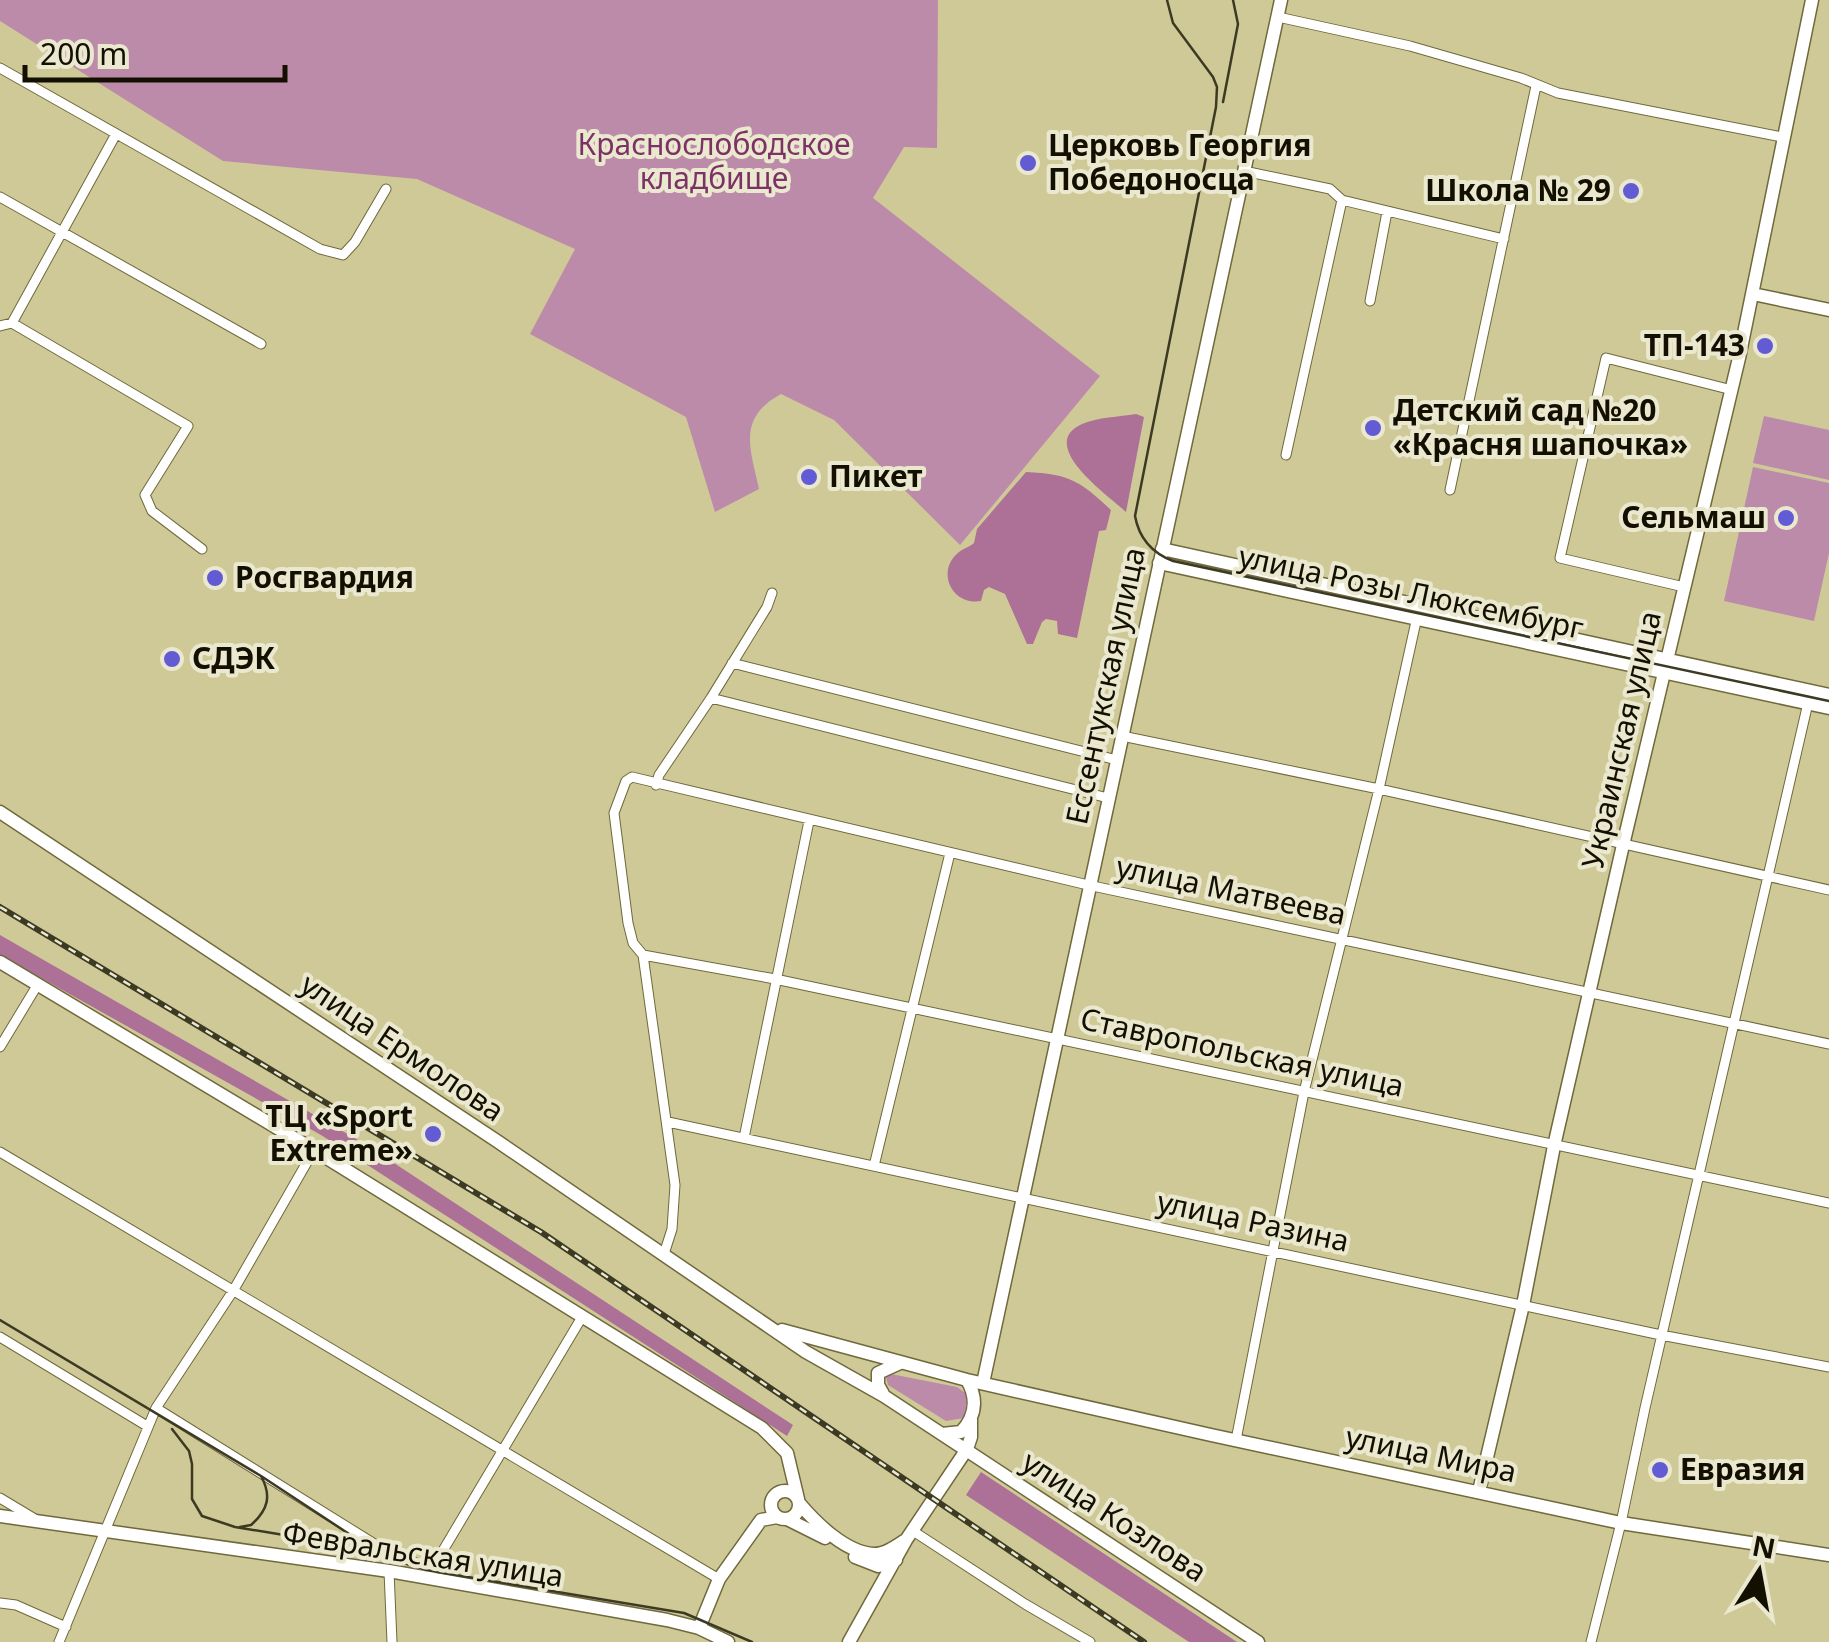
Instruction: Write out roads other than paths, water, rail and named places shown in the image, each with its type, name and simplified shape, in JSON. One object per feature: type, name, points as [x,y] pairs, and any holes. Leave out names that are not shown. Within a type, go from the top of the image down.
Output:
[{"type":"street","name":"Ессентукская улица","points":[[982,1384],[1282,0]]},
{"type":"street","name":"Украинская улица","points":[[1479,1491],[1623,845],[1732,390],[1812,0]]},
{"type":"street","points":[[1278,17],[1410,46],[1521,78],[1536,86],[1782,137]]},
{"type":"street","points":[[0,68],[320,249],[342,255],[356,242],[386,189]]},
{"type":"street","points":[[1450,490],[1536,86]]},
{"type":"street","points":[[12,323],[116,134]]},
{"type":"street","points":[[1244,170],[1330,189],[1342,200],[1504,239]]},
{"type":"street","points":[[0,197],[261,344]]},
{"type":"street","points":[[1286,455],[1342,200]]},
{"type":"street","points":[[1370,301],[1388,212]]},
{"type":"street","points":[[1753,294],[1829,310]]},
{"type":"street","points":[[0,326],[12,323],[188,426],[146,496],[152,511],[202,548]]},
{"type":"street","points":[[1684,588],[1560,558],[1606,358],[1732,390]]},
{"type":"street","name":"улица Розы Люксембург","points":[[1161,556],[1420,603],[1829,708]]},
{"type":"street","name":"улица Розы Люксембург","points":[[1161,556],[1416,620],[1829,696]]},
{"type":"street","points":[[656,785],[767,607],[772,592]]},
{"type":"street","points":[[1236,1440],[1304,1092],[1379,789],[1420,603]]},
{"type":"street","points":[[732,663],[1117,760]]},
{"type":"street","points":[[711,698],[1108,798]]},
{"type":"street","points":[[1591,1642],[1622,1523],[1808,704]]},
{"type":"street","points":[[1122,736],[1829,890]]},
{"type":"street","name":"улица Матвеева","points":[[644,955],[633,942],[628,923],[614,814],[626,780],[632,777],[1088,885],[1829,1044]]},
{"type":"street","name":"улица Ермолова","points":[[0,812],[774,1328]]},
{"type":"street","points":[[744,1138],[809,820]]},
{"type":"street","points":[[874,1166],[950,852]]},
{"type":"street","points":[[644,955],[675,1185],[672,1229],[664,1254]]},
{"type":"street","name":"Ставропольская улица","points":[[644,955],[775,978],[1829,1203]]},
{"type":"street","points":[[0,962],[314,1150],[762,1428],[779,1442],[791,1462],[799,1501],[797,1514],[779,1508]]},
{"type":"street","points":[[0,1047],[38,984]]},
{"type":"street","name":"улица Разина","points":[[668,1122],[1662,1336],[1829,1368]]},
{"type":"street","points":[[59,1642],[156,1408],[233,1291],[314,1150]]},
{"type":"street","points":[[0,1152],[719,1579]]},
{"type":"street","points":[[501,1451],[582,1316]]},
{"type":"street","points":[[774,1328],[806,1352],[942,1434]]},
{"type":"street","name":"улица Мира","points":[[774,1328],[982,1384],[1236,1440],[1622,1523],[1829,1556]]},
{"type":"street","points":[[0,1337],[147,1426]]},
{"type":"street","points":[[884,1396],[878,1386],[878,1372],[900,1362]]},
{"type":"street","points":[[850,1642],[910,1535],[967,1449],[972,1437],[973,1393],[967,1380]]},
{"type":"street","name":"улица Мира","points":[[942,1434],[961,1432],[984,1396],[1024,1392]]},
{"type":"street","name":"Февральская улица","points":[[156,1408],[389,1553],[432,1569],[501,1451]]},
{"type":"street","name":"улица Козлова","points":[[942,1434],[1258,1642]]},
{"type":"street","points":[[779,1442],[785,1470],[779,1508]]},
{"type":"street","points":[[699,1628],[719,1579],[761,1520],[779,1508],[790,1492],[826,1530],[868,1553],[890,1550],[910,1535]]},
{"type":"street","points":[[0,1498],[42,1522]]},
{"type":"street","points":[[779,1508],[856,1557],[878,1566],[896,1560]]},
{"type":"street","name":"Февральская улица","points":[[0,1516],[385,1570],[699,1628],[728,1642]]},
{"type":"street","points":[[910,1535],[1090,1642]]},
{"type":"street","points":[[389,1553],[385,1570],[392,1642]]},
{"type":"street","points":[[0,1603],[16,1605],[66,1627]]},
{"type":"tram line","points":[[1167,0],[1173,23],[1217,87],[1135,516],[1148,544],[1173,561],[1829,701]]},
{"type":"tram line","points":[[1223,102],[1238,24],[1233,0]]},
{"type":"tram line","points":[[0,1320],[261,1476],[381,1555],[426,1570],[684,1613],[752,1642]]},
{"type":"tram line","points":[[172,1429],[189,1451],[192,1499],[202,1516],[375,1559]]},
{"type":"tram line","points":[[240,1527],[251,1525],[265,1508],[267,1496],[261,1476]]},
{"type":"railway","points":[[0,907],[541,1232],[1144,1642]]},
{"type":"place","name":"Церковь Георгия Победоносца","points":[[1028,163]]},
{"type":"place","name":"Школа № 29","points":[[1631,191]]},
{"type":"place","name":"ТП-143","points":[[1765,346]]},
{"type":"place","name":"Детский сад №20 «Красня шапочка»","points":[[1373,428]]},
{"type":"place","name":"Пикет","points":[[809,477]]},
{"type":"place","name":"Сельмаш","points":[[1786,518]]},
{"type":"place","name":"Росгвардия","points":[[215,578]]},
{"type":"place","name":"СДЭК","points":[[172,659]]},
{"type":"place","name":"ТЦ «Sport Extreme»","points":[[433,1134]]},
{"type":"place","name":"Евразия","points":[[1660,1470]]},
{"type":"park label","name":"Краснослободское кладбище","points":[[714,162]]}]
